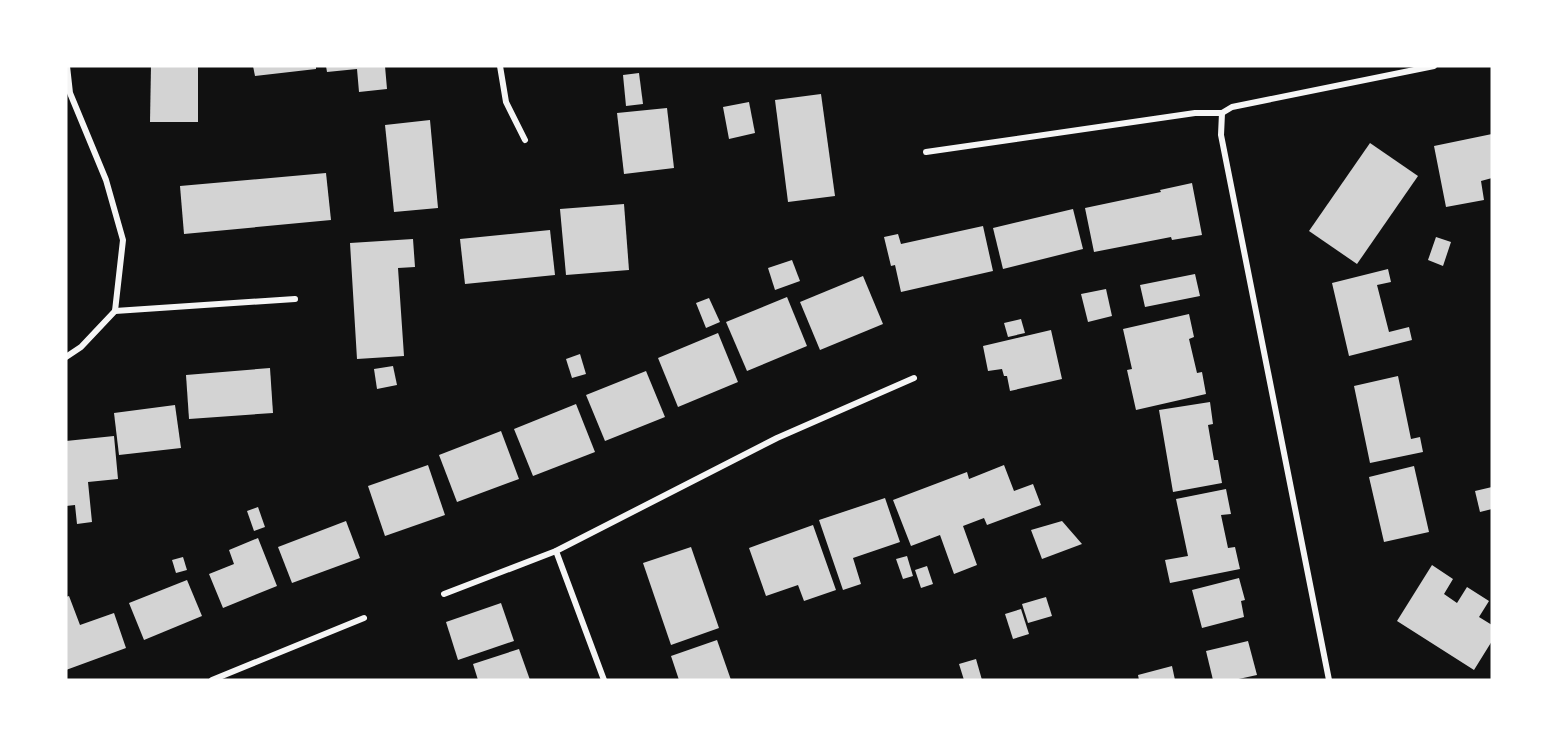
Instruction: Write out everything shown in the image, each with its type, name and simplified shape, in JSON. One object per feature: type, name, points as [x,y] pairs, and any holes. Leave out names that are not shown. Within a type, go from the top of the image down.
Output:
[{"type":"street","points":[[66,357],[81,347],[115,311],[123,240],[106,180],[70,93],[67,66]]},
{"type":"street","points":[[500,66],[506,102],[525,140]]},
{"type":"street","points":[[926,152],[1195,113],[1222,113],[1232,107],[1434,66]]},
{"type":"street","points":[[1222,113],[1221,135],[1329,680]]},
{"type":"street","points":[[115,311],[296,299]]},
{"type":"street","points":[[444,594],[556,551],[777,438],[914,378]]},
{"type":"street","points":[[556,551],[604,680]]},
{"type":"street","points":[[212,680],[364,618]]},
{"type":"building","points":[[151,66],[198,66],[198,122],[150,122]]},
{"type":"building","points":[[253,66],[316,66],[316,69],[255,76]]},
{"type":"building","points":[[326,66],[385,66],[387,89],[359,92],[357,69],[327,72]]},
{"type":"building","points":[[639,73],[643,104],[626,106],[623,75]]},
{"type":"building","points":[[821,94],[835,196],[788,202],[775,100]]},
{"type":"building","points":[[749,102],[755,133],[729,139],[723,107]]},
{"type":"building","points":[[667,108],[674,168],[624,174],[617,113]]},
{"type":"building","points":[[430,120],[438,208],[394,212],[385,125]]},
{"type":"building","points":[[1492,134],[1492,178],[1481,181],[1484,200],[1446,207],[1434,146]]},
{"type":"building","points":[[1370,143],[1418,176],[1357,264],[1309,231]]},
{"type":"building","points":[[326,173],[331,220],[184,234],[180,186]]},
{"type":"building","points":[[1192,183],[1202,235],[1172,240],[1171,237],[1094,252],[1085,208]]},
{"type":"building","points":[[624,204],[629,270],[566,275],[560,209]]},
{"type":"building","points":[[1073,209],[1083,249],[1003,269],[993,228]]},
{"type":"building","points":[[983,226],[993,271],[901,292],[895,265],[891,266],[884,237],[898,234],[901,244]]},
{"type":"building","points":[[550,230],[555,275],[465,284],[460,239]]},
{"type":"building","points":[[1436,237],[1451,242],[1443,266],[1428,260]]},
{"type":"building","points":[[413,239],[415,267],[398,268],[404,356],[357,359],[350,243]]},
{"type":"building","points":[[792,260],[800,281],[775,290],[768,268]]},
{"type":"building","points":[[1388,269],[1391,282],[1377,285],[1389,332],[1409,327],[1412,340],[1349,356],[1332,283]]},
{"type":"building","points":[[1195,274],[1200,296],[1145,307],[1140,285]]},
{"type":"building","points":[[863,276],[883,324],[820,350],[800,302]]},
{"type":"building","points":[[1106,289],[1112,316],[1088,322],[1081,294]]},
{"type":"building","points":[[787,297],[807,346],[747,371],[726,322]]},
{"type":"building","points":[[709,298],[720,322],[706,328],[696,303]]},
{"type":"building","points":[[1189,314],[1194,337],[1189,339],[1197,373],[1202,372],[1206,394],[1136,410],[1127,370],[1132,369],[1123,329]]},
{"type":"building","points":[[1021,319],[1025,333],[1008,337],[1004,323]]},
{"type":"building","points":[[1051,330],[1062,379],[1010,391],[1007,376],[1004,376],[1002,369],[988,371],[983,346]]},
{"type":"building","points":[[718,333],[738,382],[678,407],[658,358]]},
{"type":"building","points":[[580,354],[586,374],[572,378],[566,359]]},
{"type":"building","points":[[393,366],[397,385],[377,389],[374,369]]},
{"type":"building","points":[[270,368],[273,413],[189,419],[186,375]]},
{"type":"building","points":[[646,371],[665,417],[605,441],[586,395]]},
{"type":"building","points":[[1398,376],[1411,439],[1420,437],[1423,452],[1370,463],[1354,386]]},
{"type":"building","points":[[1210,402],[1213,424],[1208,425],[1214,460],[1218,460],[1222,483],[1173,492],[1159,410]]},
{"type":"building","points":[[576,404],[595,452],[533,476],[514,429]]},
{"type":"building","points":[[175,405],[181,448],[119,455],[114,413]]},
{"type":"building","points":[[501,431],[519,479],[457,502],[439,455]]},
{"type":"building","points":[[114,436],[118,479],[88,482],[92,522],[77,524],[75,505],[66,506],[66,441]]},
{"type":"building","points":[[428,465],[445,515],[385,536],[368,486]]},
{"type":"building","points":[[1004,465],[1014,491],[1033,484],[1041,505],[987,525],[984,518],[963,526],[977,565],[954,574],[940,535],[911,546],[893,500],[967,472],[969,479]]},
{"type":"building","points":[[1414,466],[1429,532],[1384,542],[1369,477]]},
{"type":"building","points":[[1492,487],[1492,509],[1480,512],[1475,491]]},
{"type":"building","points":[[1226,489],[1231,514],[1221,515],[1228,548],[1235,547],[1240,569],[1170,583],[1165,560],[1188,556],[1176,499]]},
{"type":"building","points":[[885,498],[900,542],[853,558],[861,584],[843,590],[819,520]]},
{"type":"building","points":[[258,507],[265,527],[254,531],[247,511]]},
{"type":"building","points":[[346,521],[360,558],[292,583],[278,547]]},
{"type":"building","points":[[1062,521],[1082,544],[1042,559],[1031,530]]},
{"type":"building","points":[[813,525],[836,590],[804,601],[798,585],[766,596],[749,548]]},
{"type":"building","points":[[258,538],[277,586],[223,608],[209,574],[234,564],[229,550]]},
{"type":"building","points":[[691,547],[719,628],[671,645],[643,563]]},
{"type":"building","points":[[907,556],[913,576],[903,579],[896,559]]},
{"type":"building","points":[[183,557],[187,570],[176,573],[172,560]]},
{"type":"building","points":[[1432,565],[1453,579],[1444,594],[1457,603],[1467,587],[1489,601],[1479,617],[1492,625],[1492,641],[1474,670],[1397,621]]},
{"type":"building","points":[[927,566],[933,584],[921,588],[915,570]]},
{"type":"building","points":[[1239,578],[1245,600],[1241,601],[1244,617],[1202,628],[1192,590]]},
{"type":"building","points":[[187,580],[202,616],[144,640],[129,603]]},
{"type":"building","points":[[69,596],[80,625],[114,613],[126,648],[66,670],[66,597]]},
{"type":"building","points":[[1046,597],[1052,616],[1028,623],[1022,604]]},
{"type":"building","points":[[501,603],[514,641],[458,660],[446,622]]},
{"type":"building","points":[[1021,609],[1029,634],[1013,639],[1005,614]]},
{"type":"building","points":[[717,640],[731,680],[679,680],[671,656]]},
{"type":"building","points":[[1248,641],[1257,675],[1234,680],[1213,680],[1206,651]]},
{"type":"building","points":[[519,649],[530,680],[478,680],[473,664]]},
{"type":"building","points":[[976,659],[982,680],[964,680],[959,664]]},
{"type":"building","points":[[1172,666],[1175,680],[1139,680],[1138,675]]}]
